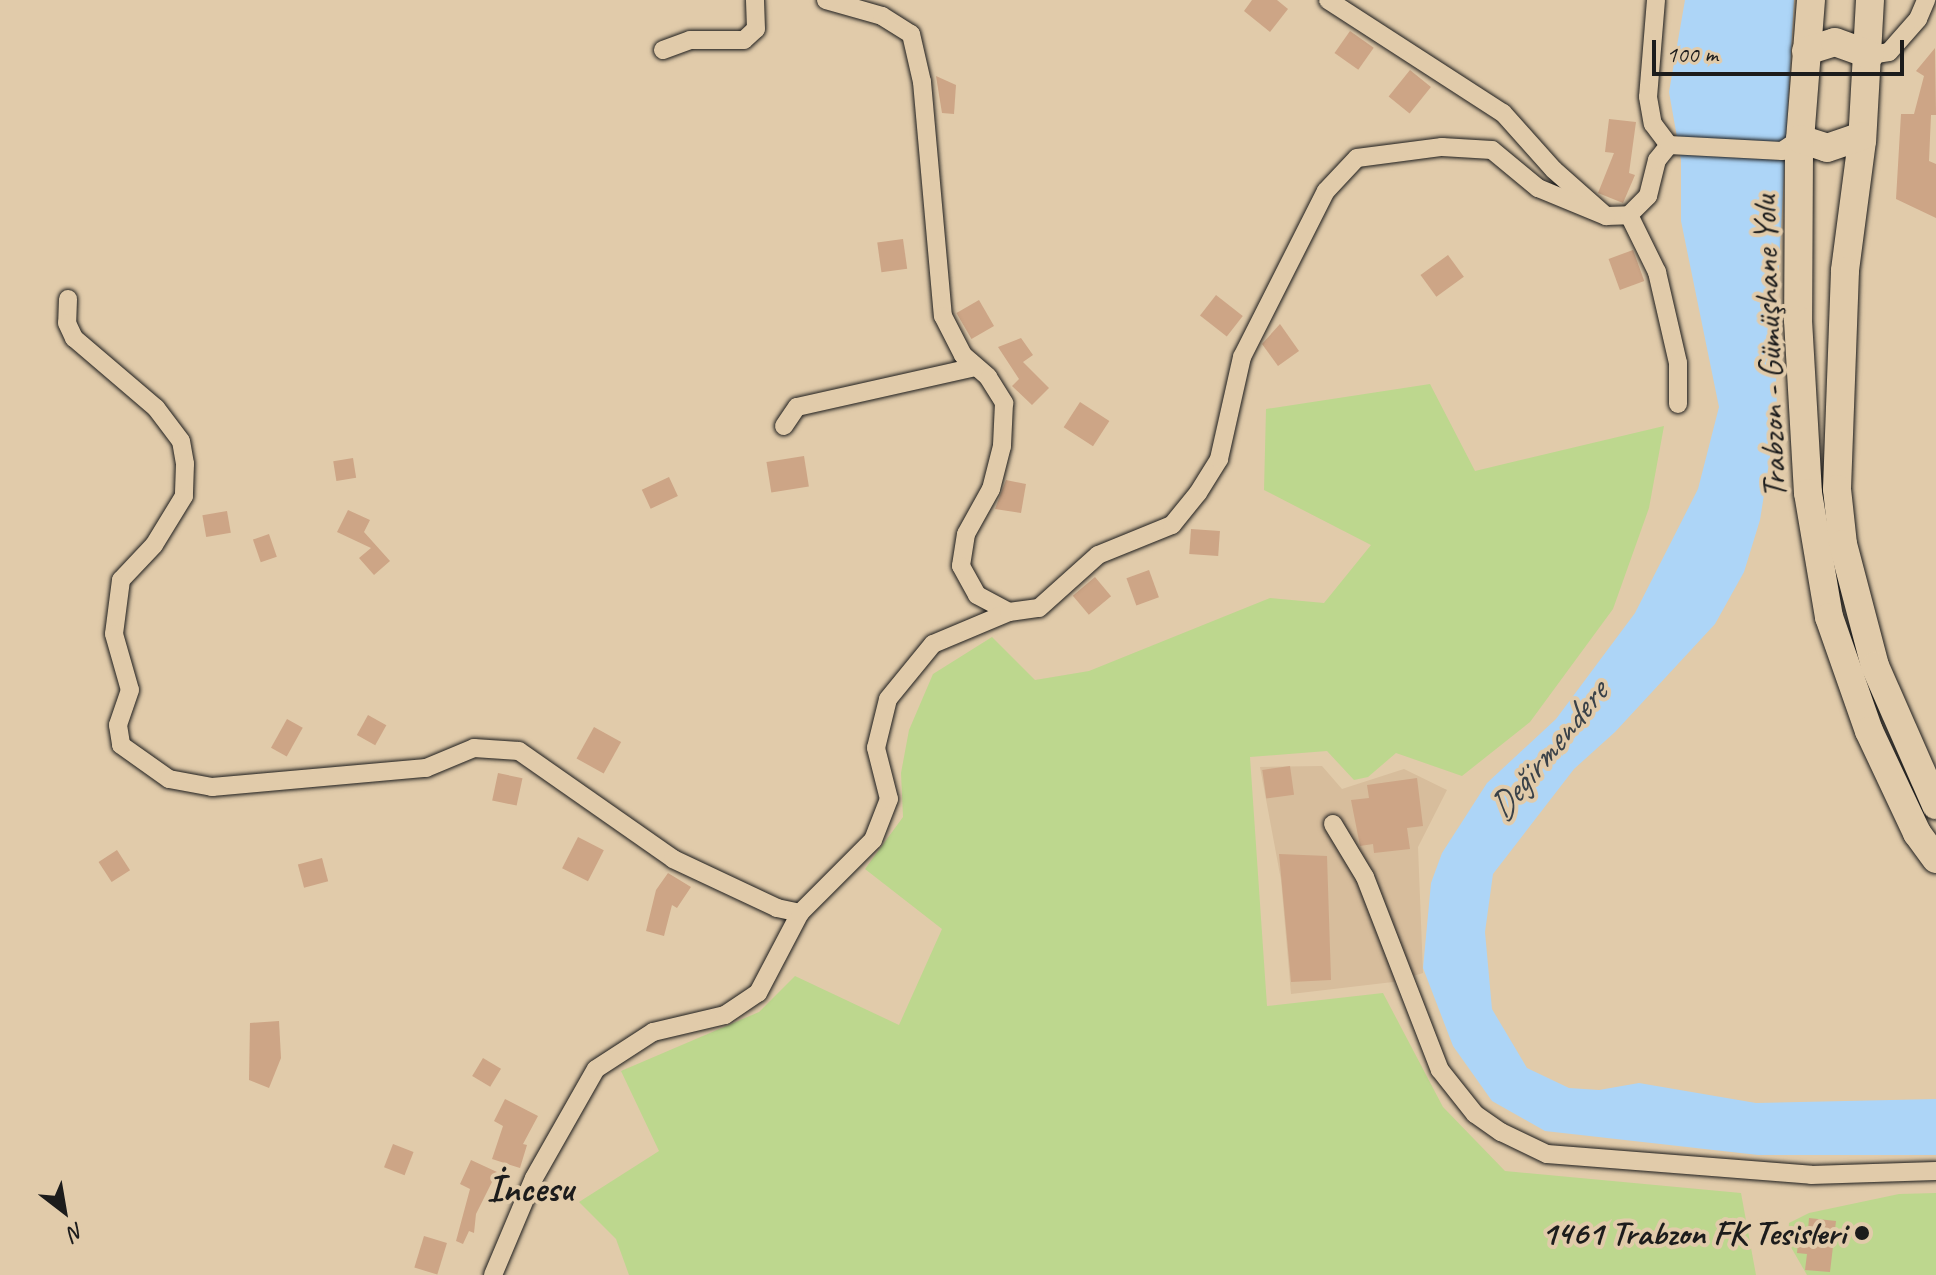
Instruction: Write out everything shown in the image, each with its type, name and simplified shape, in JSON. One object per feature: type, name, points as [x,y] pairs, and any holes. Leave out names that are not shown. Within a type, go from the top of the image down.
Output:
[{"type":"highway","name":"Trabzon - Gümüşhane Yolu","points":[[1811,0],[1791,145],[1801,408],[1808,493],[1829,617],[1869,731],[1917,833],[1936,859]]},
{"type":"highway","name":"Trabzon - Gümüşhane Yolu","points":[[1870,0],[1870,55],[1845,271],[1837,489],[1843,544],[1875,666],[1936,805]]},
{"type":"highway","points":[[1806,51],[1835,42],[1870,55]]},
{"type":"highway","points":[[1791,145],[1827,148],[1862,136]]},
{"type":"street","points":[[663,50],[690,40],[744,40],[756,29],[755,0]]},
{"type":"street","points":[[826,0],[882,16],[911,34],[922,82],[943,316],[963,355],[1004,403],[1002,446],[991,489],[966,534],[961,566],[977,595],[1009,612]]},
{"type":"street","points":[[1328,0],[1503,113],[1554,170],[1606,216]]},
{"type":"street","points":[[1656,0],[1648,97],[1653,124],[1669,145]]},
{"type":"street","points":[[1870,55],[1889,52],[1918,19],[1926,0]]},
{"type":"street","points":[[1669,145],[1791,145]]},
{"type":"street","points":[[493,1275],[534,1178],[596,1069],[653,1032],[725,1015],[758,993],[800,913],[873,840],[889,799],[876,748],[888,699],[933,644],[1009,612],[1039,608],[1098,555],[1172,525],[1198,493],[1219,459],[1242,357],[1326,191],[1357,158],[1442,147],[1492,150],[1538,188],[1606,216],[1629,215],[1648,196],[1657,160],[1669,145]]},
{"type":"street","points":[[1629,215],[1657,272],[1678,363],[1678,404]]},
{"type":"street","points":[[68,299],[67,323],[74,338],[156,408],[181,441],[185,464],[184,496],[154,545],[121,580],[114,634],[130,690],[118,725],[121,745],[169,779],[212,787],[426,768],[474,748],[519,751],[673,859],[777,908],[800,913]]},
{"type":"street","points":[[784,426],[797,407],[976,367]]},
{"type":"street","points":[[1333,824],[1365,877],[1440,1070],[1464,1104],[1501,1132],[1547,1154],[1811,1175],[1936,1171]]},
{"type":"shaded area","points":[[1322,766],[1342,789],[1404,769],[1447,790],[1418,847],[1423,973],[1393,982],[1291,994],[1281,880],[1260,767]]},
{"type":"green space","points":[[1430,384],[1475,471],[1664,426],[1649,508],[1613,609],[1530,722],[1462,776],[1396,753],[1368,777],[1354,780],[1327,751],[1250,757],[1267,1006],[1383,993],[1443,1107],[1505,1171],[1741,1193],[1756,1275],[629,1275],[616,1239],[579,1202],[659,1151],[621,1071],[759,1012],[795,976],[899,1025],[942,929],[865,869],[903,817],[901,773],[909,730],[933,674],[992,637],[1035,680],[1089,671],[1270,598],[1324,603],[1371,545],[1264,490],[1266,409]]},
{"type":"green space","name":"1461 Trabzon FK Tesisleri","points":[[1936,1193],[1936,1275],[1807,1275],[1788,1242],[1789,1223],[1809,1213],[1899,1194]]},
{"type":"water","name":"Değirmendere","points":[[1685,0],[1794,0],[1775,334],[1777,413],[1760,520],[1744,572],[1715,624],[1615,732],[1574,769],[1493,874],[1485,932],[1492,1009],[1527,1068],[1569,1088],[1599,1090],[1639,1083],[1756,1103],[1936,1099],[1936,1155],[1758,1155],[1545,1131],[1492,1101],[1453,1046],[1423,968],[1431,883],[1442,853],[1487,783],[1556,719],[1635,613],[1698,489],[1719,407],[1681,221],[1681,160],[1669,92]]},
{"type":"building","points":[[1252,0],[1277,0],[1288,9],[1270,32],[1244,11]]},
{"type":"building","points":[[1350,31],[1374,48],[1358,70],[1335,53]]},
{"type":"building","points":[[1935,48],[1936,115],[1931,115],[1929,161],[1936,164],[1936,218],[1896,199],[1901,114],[1914,114],[1924,76],[1916,71]]},
{"type":"building","points":[[1410,70],[1431,87],[1410,113],[1389,96]]},
{"type":"building","points":[[936,76],[956,85],[954,114],[942,113]]},
{"type":"building","points":[[1609,119],[1636,122],[1629,173],[1635,175],[1623,203],[1598,193],[1614,153],[1605,152]]},
{"type":"building","points":[[903,239],[907,269],[881,272],[877,243]]},
{"type":"building","points":[[1633,250],[1644,281],[1620,290],[1609,259]]},
{"type":"building","points":[[1448,255],[1464,277],[1436,297],[1420,275]]},
{"type":"building","points":[[1216,295],[1243,316],[1227,336],[1200,315]]},
{"type":"building","points":[[979,300],[994,326],[971,339],[956,313]]},
{"type":"building","points":[[1280,324],[1299,351],[1278,366],[1262,344]]},
{"type":"building","points":[[1021,338],[1033,355],[1023,362],[1049,388],[1032,405],[1012,386],[1019,379],[998,347]]},
{"type":"building","points":[[1080,402],[1109,421],[1093,446],[1064,427]]},
{"type":"building","points":[[804,456],[809,487],[771,493],[766,462]]},
{"type":"building","points":[[353,458],[356,478],[336,481],[333,461]]},
{"type":"building","points":[[669,477],[678,496],[651,509],[642,490]]},
{"type":"building","points":[[1006,480],[1026,484],[1021,513],[995,509]]},
{"type":"building","points":[[348,510],[370,520],[364,532],[390,561],[374,575],[359,558],[371,548],[337,532]]},
{"type":"building","points":[[227,511],[231,533],[206,537],[202,515]]},
{"type":"building","points":[[1191,529],[1220,531],[1218,556],[1189,554]]},
{"type":"building","points":[[269,534],[277,557],[261,562],[253,540]]},
{"type":"building","points":[[1149,570],[1159,597],[1136,605],[1126,578]]},
{"type":"building","points":[[1095,577],[1111,596],[1089,615],[1073,596]]},
{"type":"building","points":[[368,715],[386,725],[375,745],[357,735]]},
{"type":"building","points":[[287,719],[303,728],[287,757],[271,748]]},
{"type":"building","points":[[594,727],[621,742],[604,774],[577,758]]},
{"type":"building","points":[[1290,766],[1294,795],[1266,799],[1262,770]]},
{"type":"building","points":[[498,773],[522,778],[517,806],[492,800]]},
{"type":"building","points":[[1417,778],[1423,826],[1407,828],[1410,849],[1374,853],[1373,844],[1360,846],[1351,800],[1369,798],[1367,785]]},
{"type":"building","points":[[578,837],[604,850],[588,881],[562,868]]},
{"type":"building","points":[[117,850],[130,870],[112,882],[99,862]]},
{"type":"building","points":[[1279,854],[1327,856],[1331,980],[1291,982]]},
{"type":"building","points":[[322,858],[328,881],[304,888],[298,864]]},
{"type":"building","points":[[668,873],[691,887],[677,908],[672,905],[664,936],[646,931],[656,890]]},
{"type":"building","points":[[279,1021],[281,1058],[269,1088],[249,1080],[250,1023]]},
{"type":"building","points":[[483,1058],[501,1069],[490,1087],[472,1076]]},
{"type":"building","points":[[505,1099],[538,1116],[523,1144],[527,1145],[520,1168],[492,1159],[503,1126],[494,1121]]},
{"type":"building","points":[[393,1144],[414,1152],[405,1175],[384,1167]]},
{"type":"building","points":[[471,1160],[497,1172],[476,1214],[474,1233],[469,1231],[463,1244],[456,1241],[470,1189],[460,1184]]},
{"type":"building","points":[[1809,1218],[1836,1221],[1830,1272],[1805,1270],[1807,1254],[1797,1253],[1798,1243],[1791,1242],[1793,1228],[1808,1230]]},
{"type":"building","points":[[424,1236],[447,1243],[437,1275],[414,1268]]},
{"type":"place","name":"1461 Trabzon FK Tesisleri","points":[[1862,1233]]},
{"type":"district","name":"İncesu","points":[[530,1189]]}]
